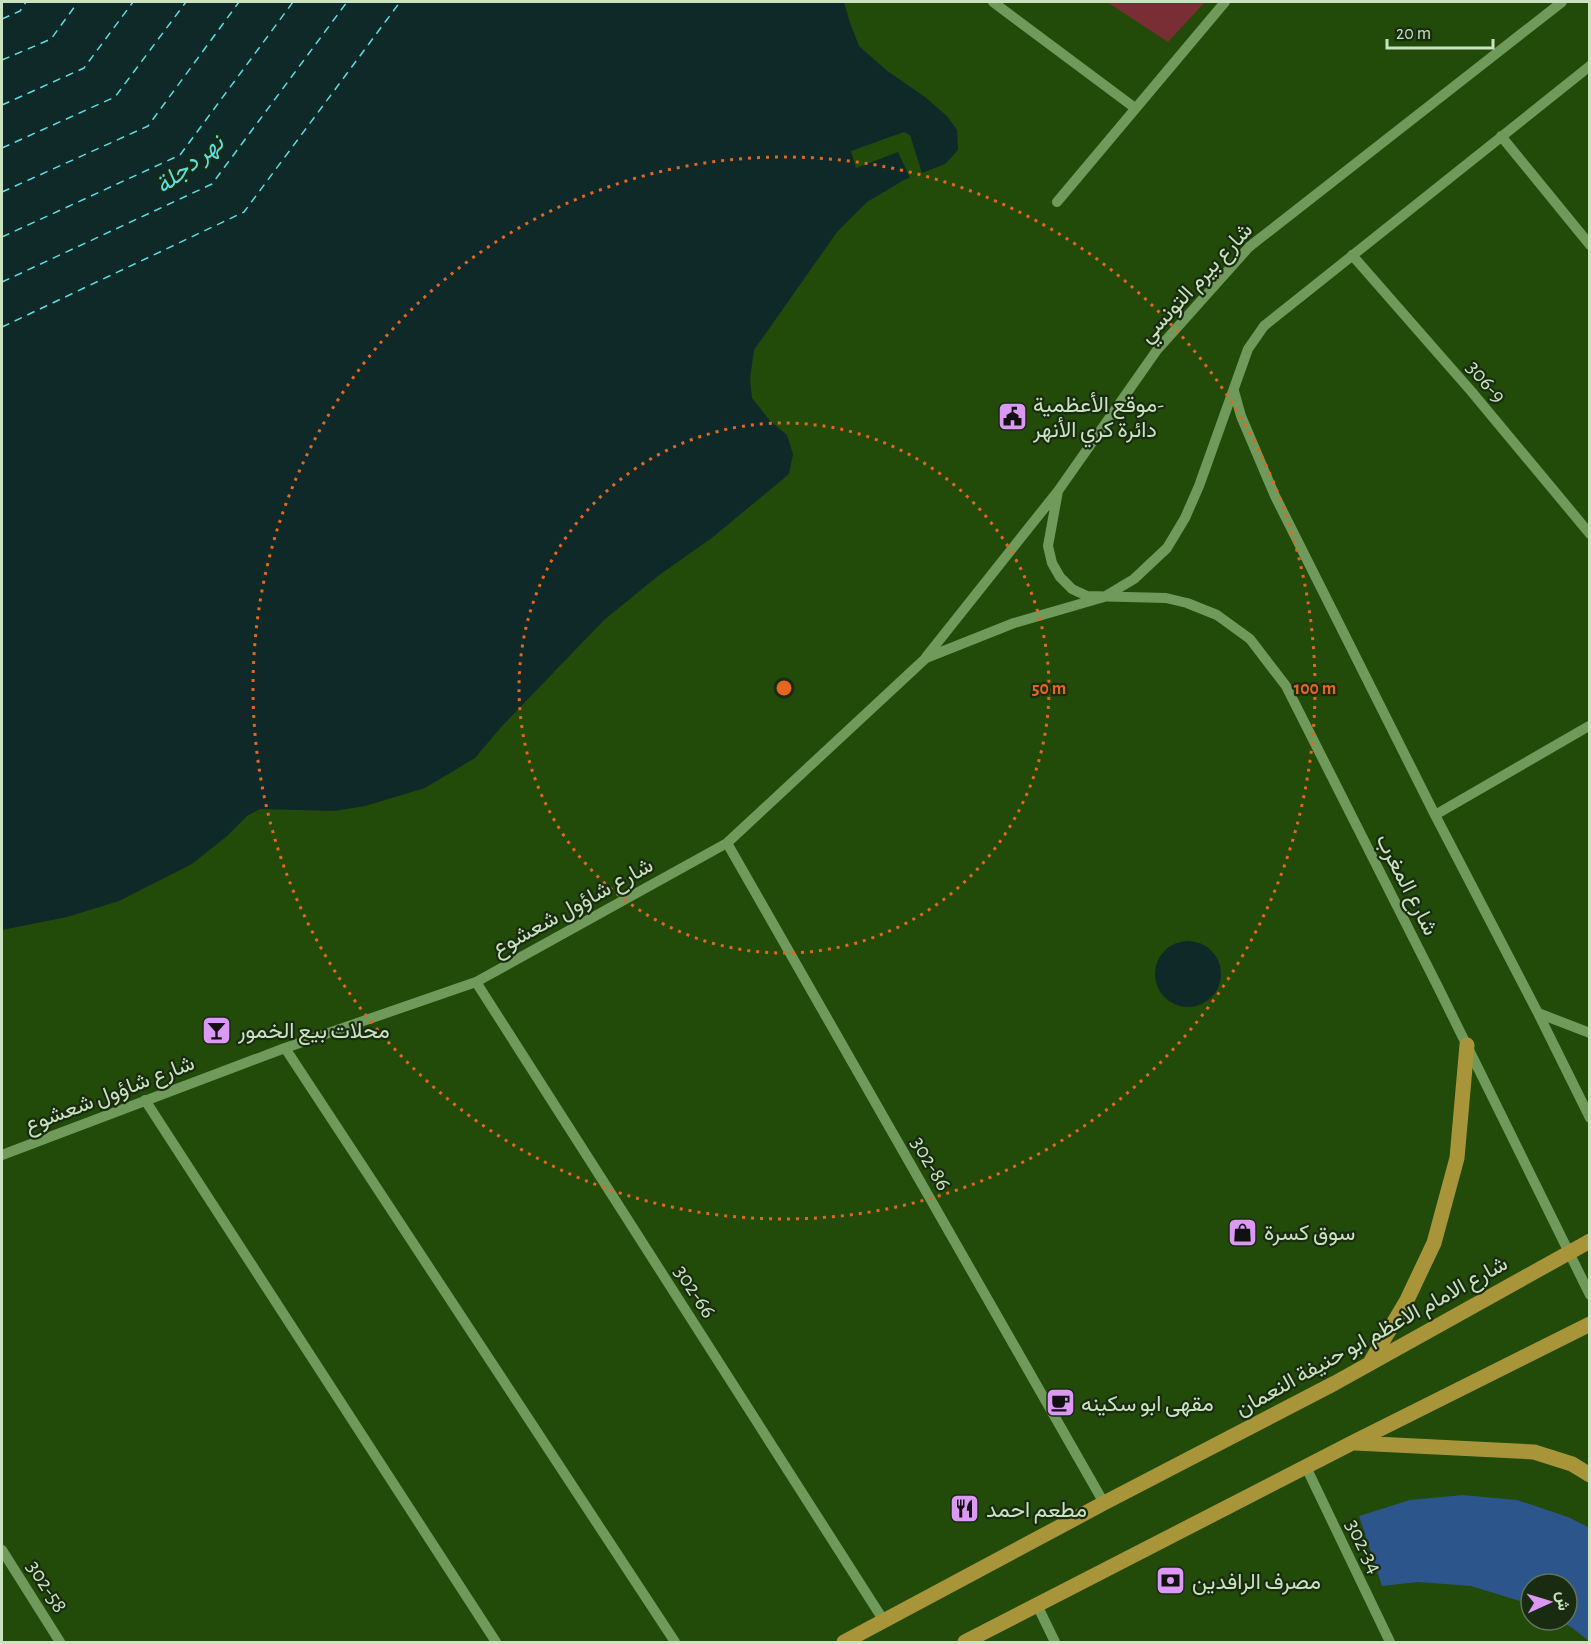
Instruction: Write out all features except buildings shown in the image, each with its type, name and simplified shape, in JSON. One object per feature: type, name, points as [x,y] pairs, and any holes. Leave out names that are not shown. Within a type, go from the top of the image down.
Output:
[{"type":"main road","points":[[1370,1363],[1407,1300],[1434,1243],[1457,1158],[1467,1045]]},
{"type":"main road","name":"شارع الامام الاعظم ابو حنيفة النعمان","points":[[844,1642],[1335,1383],[1590,1241]]},
{"type":"main road","points":[[965,1642],[1352,1443],[1590,1324]]},
{"type":"main road","points":[[1352,1443],[1534,1452],[1572,1464],[1590,1475]]},
{"type":"street","points":[[993,2],[1135,108]]},
{"type":"street","points":[[1057,202],[1225,2]]},
{"type":"street","name":"شارع بيرم التونسي","points":[[926,658],[1058,491],[1157,350],[1249,247],[1563,2]]},
{"type":"street","points":[[1058,491],[1047,546],[1052,563],[1060,577],[1072,589],[1087,596],[1104,597],[1134,579],[1167,548],[1185,518],[1199,486],[1248,349],[1264,326],[1590,66]]},
{"type":"street","points":[[1501,136],[1590,245]]},
{"type":"street","name":"306-9","points":[[1352,255],[1590,534]]},
{"type":"street","points":[[1234,390],[1241,416],[1275,496],[1590,1118]]},
{"type":"street","name":"شارع شاؤول شعشوع","points":[[2,1155],[285,1048],[476,982],[727,843],[926,658],[1014,623],[1104,597]]},
{"type":"street","name":"شارع المغرب","points":[[1104,597],[1166,598],[1187,603],[1217,615],[1250,639],[1286,686],[1590,1295]]},
{"type":"street","points":[[1435,815],[1589,726]]},
{"type":"street","name":"302-86","points":[[727,843],[1104,1503]]},
{"type":"street","name":"302-66","points":[[476,982],[884,1622]]},
{"type":"street","points":[[1538,1012],[1590,1033]]},
{"type":"street","points":[[285,1048],[675,1642]]},
{"type":"street","points":[[146,1101],[496,1642]]},
{"type":"street","name":"302-34","points":[[1305,1467],[1390,1642]]},
{"type":"street","name":"302-58","points":[[2,1550],[60,1642]]},
{"type":"street","points":[[1037,1605],[1055,1642]]},
{"type":"shaded area","points":[[1107,2],[1205,2],[1168,42]]},
{"type":"water","name":"نهر دجلة","points":[[2,2],[844,2],[859,46],[886,70],[925,97],[947,116],[957,130],[958,150],[945,164],[904,180],[867,202],[837,232],[754,350],[750,379],[752,398],[770,421],[787,435],[793,454],[789,474],[713,537],[658,576],[604,620],[502,726],[475,758],[425,788],[365,806],[334,811],[260,809],[247,816],[227,836],[192,864],[119,901],[67,917],[2,930]]},
{"type":"water","points":[[1182,941],[1194,941],[1206,946],[1216,956],[1221,974],[1219,987],[1206,1002],[1194,1007],[1182,1007],[1170,1002],[1160,992],[1155,980],[1155,968],[1160,956],[1170,946]]},
{"type":"pier","points":[[904,132],[910,135],[922,173],[910,178],[898,152],[856,168],[851,151]]},
{"type":"ferry route","points":[[2,19],[20,11],[26,2]]},
{"type":"ferry route","points":[[2,60],[51,39],[78,2]]},
{"type":"ferry route","points":[[2,105],[84,68],[133,2]]},
{"type":"ferry route","points":[[2,148],[115,97],[186,2]]},
{"type":"ferry route","points":[[2,192],[148,126],[239,2]]},
{"type":"ferry route","points":[[2,237],[180,155],[293,2]]},
{"type":"ferry route","points":[[2,282],[212,184],[347,2]]},
{"type":"ferry route","points":[[2,327],[244,212],[400,2]]},
{"type":"place","name":"موقع الأعظمية- دائرة كري الأنهر","points":[[1012,417]]},
{"type":"place","name":"محلات بيع الخمور","points":[[217,1030]]},
{"type":"place","name":"سوق كسرة","points":[[1243,1232]]},
{"type":"place","name":"مقهى ابو سكينه","points":[[1060,1403]]},
{"type":"place","name":"مطعم احمد","points":[[965,1509]]},
{"type":"place","name":"مصرف الرافدين","points":[[1171,1581]]}]
